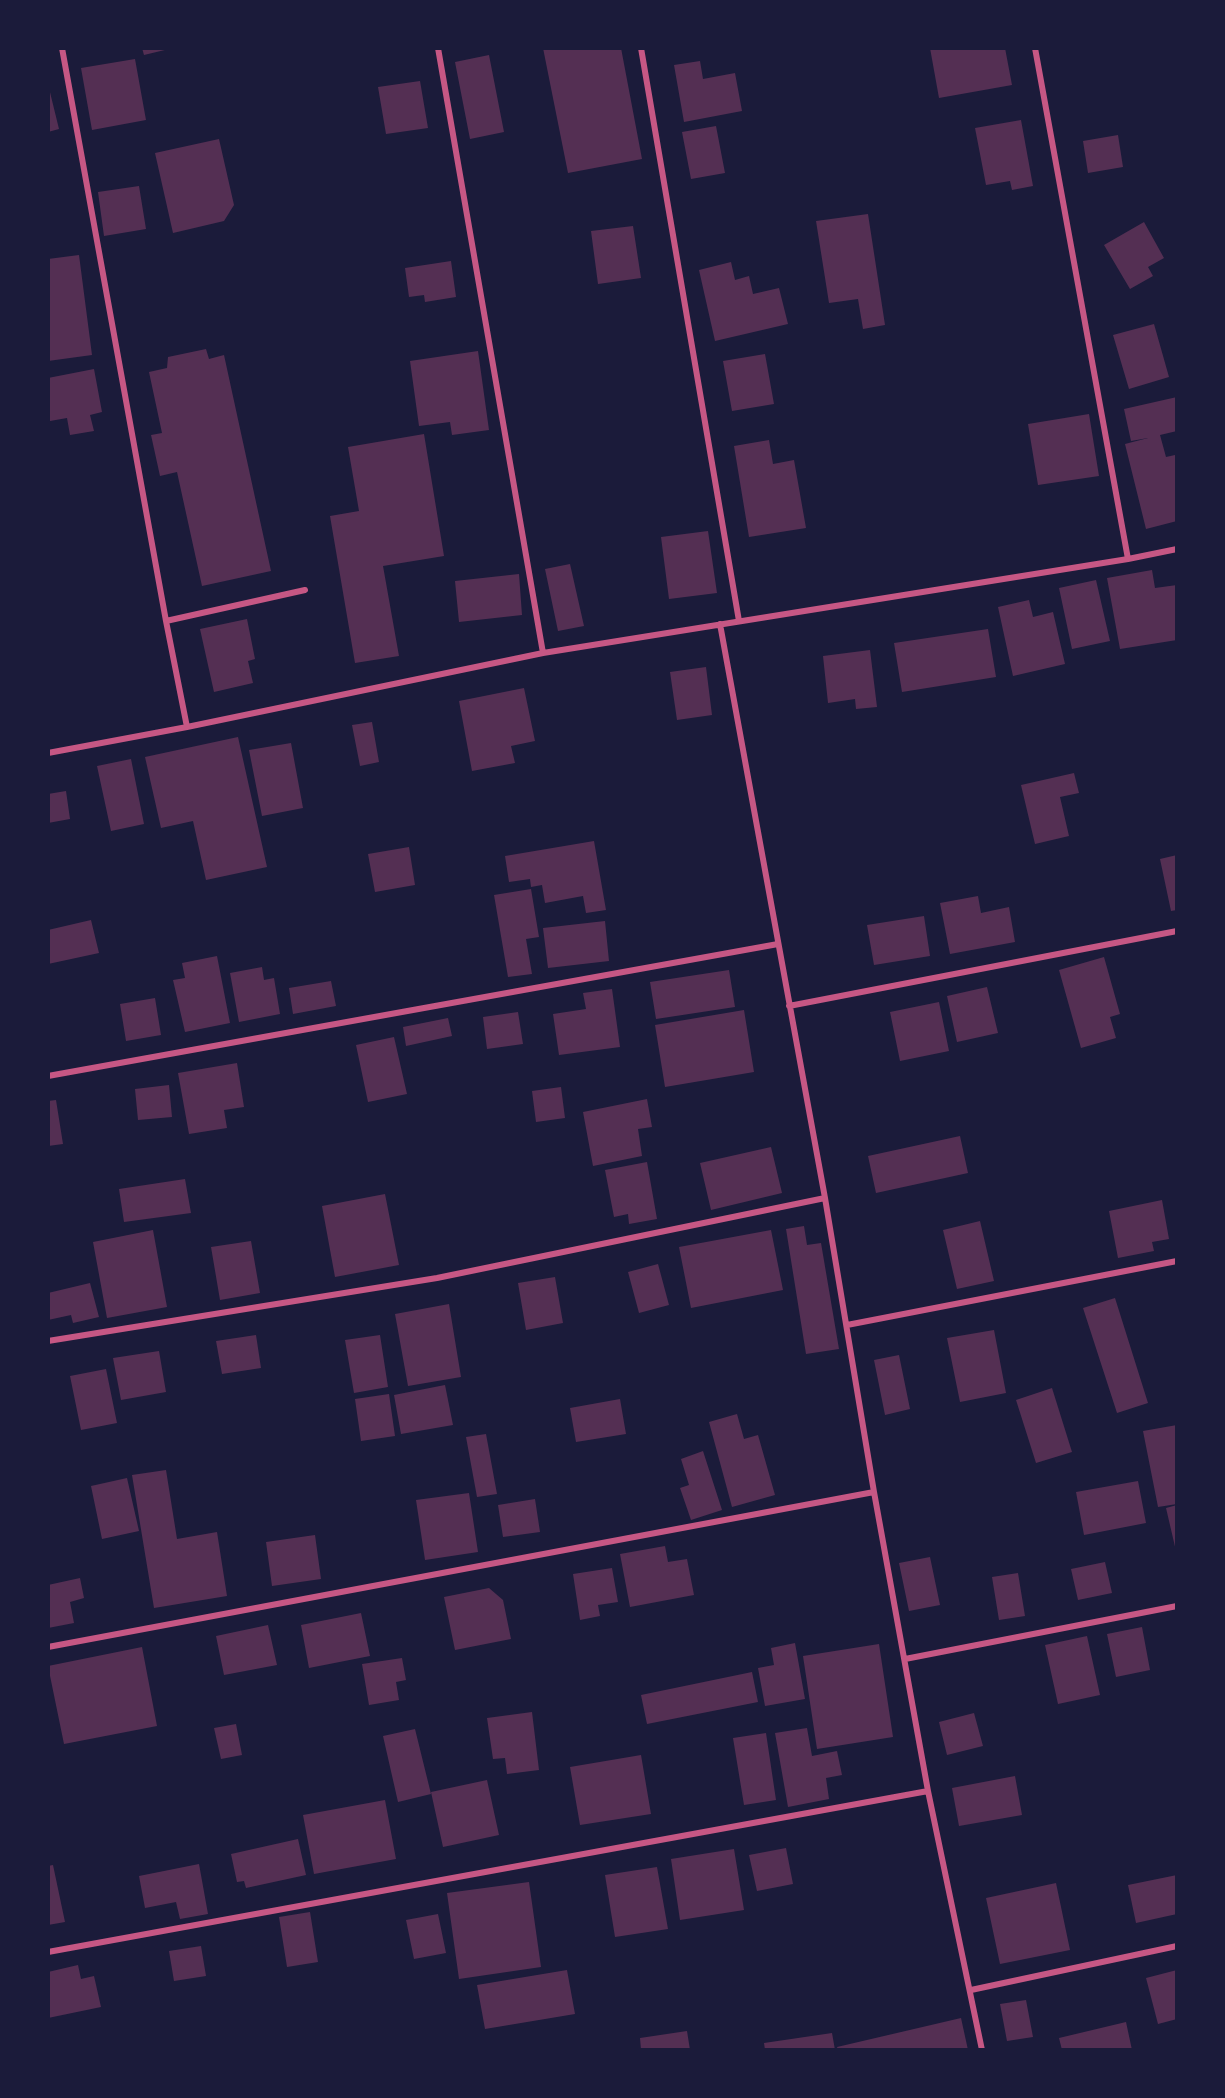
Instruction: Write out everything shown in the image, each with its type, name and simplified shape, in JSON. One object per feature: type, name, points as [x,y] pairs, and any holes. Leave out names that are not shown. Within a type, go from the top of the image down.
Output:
[{"type":"street","points":[[62,48],[187,728]]},
{"type":"street","points":[[438,48],[543,653]]},
{"type":"street","points":[[641,48],[740,621]]},
{"type":"street","points":[[1035,48],[1128,559]]},
{"type":"street","points":[[48,753],[187,728],[543,653],[1128,559],[1177,549]]},
{"type":"street","points":[[166,621],[305,591]]},
{"type":"street","points":[[720,624],[825,1198],[927,1791],[982,2050]]},
{"type":"street","points":[[789,1006],[1177,931]]},
{"type":"street","points":[[48,1076],[778,944]]},
{"type":"street","points":[[48,1341],[437,1278],[825,1198]]},
{"type":"street","points":[[847,1325],[1177,1262]]},
{"type":"street","points":[[48,1647],[874,1492]]},
{"type":"street","points":[[905,1659],[1177,1606]]},
{"type":"street","points":[[48,1952],[927,1791]]},
{"type":"street","points":[[971,1990],[1177,1946]]},
{"type":"building","points":[[142,48],[169,48],[169,49],[144,55]]},
{"type":"building","points":[[543,48],[621,48],[642,159],[568,173]]},
{"type":"building","points":[[930,48],[1005,48],[1012,85],[939,98]]},
{"type":"building","points":[[489,55],[504,132],[470,139],[455,62]]},
{"type":"building","points":[[135,59],[146,120],[92,130],[81,68]]},
{"type":"building","points":[[700,61],[703,79],[735,73],[742,111],[684,122],[674,65]]},
{"type":"building","points":[[420,81],[428,128],[386,134],[378,87]]},
{"type":"building","points":[[48,84],[59,129],[48,132]]},
{"type":"building","points":[[1021,120],[1033,186],[1012,190],[1010,181],[986,185],[975,128]]},
{"type":"building","points":[[716,126],[725,173],[691,179],[682,132]]},
{"type":"building","points":[[1118,135],[1123,167],[1088,173],[1083,141]]},
{"type":"building","points":[[219,139],[234,205],[224,221],[173,233],[155,153]]},
{"type":"building","points":[[139,186],[146,229],[104,236],[98,192]]},
{"type":"building","points":[[868,214],[885,325],[863,329],[858,299],[829,303],[816,221]]},
{"type":"building","points":[[1144,222],[1164,258],[1148,267],[1153,276],[1130,289],[1104,245]]},
{"type":"building","points":[[633,226],[641,278],[598,284],[591,231]]},
{"type":"building","points":[[79,255],[92,355],[48,361],[48,259]]},
{"type":"building","points":[[451,261],[456,297],[425,302],[424,295],[409,297],[405,268]]},
{"type":"building","points":[[731,262],[735,280],[749,276],[753,294],[779,288],[788,324],[715,341],[699,270]]},
{"type":"building","points":[[1154,324],[1169,377],[1129,389],[1113,335]]},
{"type":"building","points":[[206,349],[209,359],[224,355],[271,571],[202,586],[177,472],[160,476],[151,435],[162,433],[149,372],[167,368],[168,357]]},
{"type":"building","points":[[478,351],[489,430],[452,435],[450,422],[419,426],[410,361]]},
{"type":"building","points":[[765,354],[774,404],[732,411],[723,361]]},
{"type":"building","points":[[94,369],[102,412],[90,415],[94,431],[70,435],[67,418],[50,421],[48,378]]},
{"type":"building","points":[[1177,397],[1177,431],[1160,435],[1166,457],[1175,455],[1177,464],[1177,521],[1146,529],[1125,444],[1148,438],[1131,441],[1124,409]]},
{"type":"building","points":[[1089,414],[1099,476],[1038,485],[1028,424]]},
{"type":"building","points":[[424,434],[444,556],[383,566],[399,656],[355,663],[330,516],[359,511],[348,447]]},
{"type":"building","points":[[769,440],[773,464],[794,460],[806,528],[749,537],[734,446]]},
{"type":"building","points":[[708,531],[717,593],[669,599],[661,537]]},
{"type":"building","points":[[570,564],[584,626],[558,631],[545,569]]},
{"type":"building","points":[[1152,570],[1155,588],[1177,585],[1177,640],[1120,649],[1107,578]]},
{"type":"building","points":[[519,574],[522,615],[459,622],[455,581]]},
{"type":"building","points":[[1096,580],[1110,641],[1072,649],[1059,588]]},
{"type":"building","points":[[1029,600],[1033,617],[1053,612],[1065,664],[1013,676],[998,607]]},
{"type":"building","points":[[247,619],[255,659],[248,661],[253,683],[214,692],[200,629]]},
{"type":"building","points":[[988,629],[996,677],[902,692],[894,643]]},
{"type":"building","points":[[870,650],[877,707],[856,709],[855,699],[828,703],[823,656]]},
{"type":"building","points":[[706,667],[712,715],[677,720],[670,672]]},
{"type":"building","points":[[524,688],[535,741],[511,746],[515,763],[472,771],[459,701]]},
{"type":"building","points":[[372,722],[379,762],[360,766],[352,725]]},
{"type":"building","points":[[238,737],[267,867],[206,880],[193,821],[161,828],[145,757]]},
{"type":"building","points":[[291,743],[303,808],[262,816],[249,750]]},
{"type":"building","points":[[131,759],[144,824],[111,831],[97,766]]},
{"type":"building","points":[[1074,773],[1079,793],[1060,797],[1069,836],[1035,844],[1021,785]]},
{"type":"building","points":[[66,791],[70,819],[48,823],[48,794]]},
{"type":"building","points":[[594,841],[606,910],[586,913],[583,896],[545,903],[542,885],[531,887],[530,879],[509,882],[505,856]]},
{"type":"building","points":[[409,847],[415,885],[375,892],[368,854]]},
{"type":"building","points":[[1177,855],[1177,910],[1171,911],[1160,859]]},
{"type":"building","points":[[531,889],[539,937],[526,939],[532,974],[508,977],[494,895]]},
{"type":"building","points":[[978,896],[981,913],[1009,907],[1015,942],[950,954],[940,903]]},
{"type":"building","points":[[924,916],[930,956],[874,965],[867,925]]},
{"type":"building","points":[[91,920],[99,953],[48,964],[48,930]]},
{"type":"building","points":[[605,921],[609,961],[548,968],[543,928]]},
{"type":"building","points":[[217,956],[230,1023],[185,1032],[173,980],[185,978],[182,963]]},
{"type":"building","points":[[1104,957],[1120,1014],[1110,1017],[1116,1038],[1081,1048],[1059,970]]},
{"type":"building","points":[[262,967],[264,980],[274,978],[280,1014],[239,1022],[230,973]]},
{"type":"building","points":[[729,970],[735,1007],[656,1019],[650,982]]},
{"type":"building","points":[[331,981],[336,1006],[293,1014],[289,988]]},
{"type":"building","points":[[987,987],[998,1033],[957,1042],[947,996]]},
{"type":"building","points":[[612,989],[620,1047],[559,1055],[553,1014],[586,1009],[583,993]]},
{"type":"building","points":[[155,998],[161,1035],[126,1041],[120,1004]]},
{"type":"building","points":[[939,1002],[949,1051],[900,1061],[890,1012]]},
{"type":"building","points":[[744,1010],[754,1072],[665,1087],[655,1025]]},
{"type":"building","points":[[518,1012],[523,1044],[487,1049],[483,1017]]},
{"type":"building","points":[[448,1018],[452,1036],[406,1046],[403,1027]]},
{"type":"building","points":[[394,1037],[407,1094],[368,1102],[356,1045]]},
{"type":"building","points":[[237,1063],[244,1107],[224,1110],[227,1128],[189,1134],[178,1073]]},
{"type":"building","points":[[169,1085],[172,1117],[138,1120],[135,1089]]},
{"type":"building","points":[[561,1087],[565,1118],[536,1122],[532,1091]]},
{"type":"building","points":[[647,1099],[652,1127],[638,1129],[642,1156],[593,1166],[583,1112]]},
{"type":"building","points":[[56,1100],[63,1144],[48,1146],[48,1101]]},
{"type":"building","points":[[960,1136],[968,1173],[876,1193],[868,1156]]},
{"type":"building","points":[[771,1147],[782,1193],[711,1210],[700,1163]]},
{"type":"building","points":[[647,1162],[657,1219],[629,1224],[628,1214],[614,1217],[605,1170]]},
{"type":"building","points":[[185,1179],[191,1213],[124,1222],[119,1189]]},
{"type":"building","points":[[385,1194],[399,1265],[335,1277],[322,1206]]},
{"type":"building","points":[[1162,1200],[1169,1239],[1152,1242],[1154,1251],[1118,1258],[1109,1211]]},
{"type":"building","points":[[980,1221],[994,1281],[957,1289],[943,1230]]},
{"type":"building","points":[[804,1226],[807,1245],[821,1243],[839,1349],[806,1354],[786,1229]]},
{"type":"building","points":[[153,1230],[167,1307],[107,1318],[93,1242]]},
{"type":"building","points":[[771,1230],[783,1290],[691,1308],[679,1247]]},
{"type":"building","points":[[251,1241],[260,1293],[220,1300],[211,1247]]},
{"type":"building","points":[[658,1264],[669,1305],[639,1313],[628,1272]]},
{"type":"building","points":[[555,1277],[563,1323],[526,1330],[518,1283]]},
{"type":"building","points":[[90,1283],[99,1317],[73,1323],[71,1315],[48,1320],[48,1293]]},
{"type":"building","points":[[1115,1298],[1148,1403],[1117,1413],[1083,1308]]},
{"type":"building","points":[[449,1304],[461,1377],[408,1386],[395,1314]]},
{"type":"building","points":[[994,1330],[1006,1393],[960,1402],[947,1338]]},
{"type":"building","points":[[256,1335],[261,1368],[222,1374],[216,1341]]},
{"type":"building","points":[[380,1335],[388,1387],[354,1393],[345,1340]]},
{"type":"building","points":[[159,1351],[166,1392],[121,1400],[113,1358]]},
{"type":"building","points":[[899,1355],[910,1409],[885,1415],[874,1360]]},
{"type":"building","points":[[106,1369],[117,1423],[81,1430],[70,1376]]},
{"type":"building","points":[[445,1385],[453,1425],[401,1434],[394,1395]]},
{"type":"building","points":[[1052,1388],[1072,1452],[1036,1463],[1016,1400]]},
{"type":"building","points":[[389,1394],[395,1436],[361,1441],[355,1399]]},
{"type":"building","points":[[620,1399],[626,1434],[576,1442],[570,1408]]},
{"type":"building","points":[[737,1414],[744,1439],[758,1435],[775,1495],[732,1507],[709,1422]]},
{"type":"building","points":[[1177,1425],[1177,1504],[1158,1507],[1143,1431]]},
{"type":"building","points":[[486,1434],[497,1494],[477,1497],[466,1437]]},
{"type":"building","points":[[703,1451],[722,1510],[691,1520],[680,1488],[689,1485],[681,1459]]},
{"type":"building","points":[[166,1470],[177,1539],[217,1532],[227,1596],[154,1608],[132,1475]]},
{"type":"building","points":[[127,1478],[139,1531],[102,1539],[91,1486]]},
{"type":"building","points":[[1138,1481],[1146,1523],[1084,1535],[1076,1492]]},
{"type":"building","points":[[469,1493],[478,1552],[425,1560],[416,1500]]},
{"type":"building","points":[[535,1499],[540,1532],[503,1537],[498,1505]]},
{"type":"building","points":[[1177,1505],[1177,1551],[1176,1551],[1166,1508]]},
{"type":"building","points":[[315,1535],[321,1579],[272,1586],[266,1542]]},
{"type":"building","points":[[665,1546],[668,1562],[687,1559],[694,1595],[630,1607],[620,1554]]},
{"type":"building","points":[[930,1557],[940,1605],[909,1611],[899,1563]]},
{"type":"building","points":[[1105,1562],[1112,1593],[1078,1600],[1071,1569]]},
{"type":"building","points":[[612,1568],[618,1602],[598,1605],[600,1616],[580,1620],[573,1574]]},
{"type":"building","points":[[1018,1573],[1025,1616],[999,1620],[992,1577]]},
{"type":"building","points":[[80,1578],[84,1598],[70,1602],[74,1623],[48,1628],[48,1585]]},
{"type":"building","points":[[489,1588],[503,1600],[511,1639],[455,1650],[444,1597]]},
{"type":"building","points":[[361,1613],[370,1656],[309,1668],[301,1625]]},
{"type":"building","points":[[268,1625],[277,1665],[224,1675],[216,1636]]},
{"type":"building","points":[[1142,1627],[1150,1670],[1116,1677],[1107,1634]]},
{"type":"building","points":[[1087,1636],[1100,1695],[1058,1704],[1045,1645]]},
{"type":"building","points":[[795,1643],[805,1699],[765,1706],[758,1668],[774,1665],[771,1648]]},
{"type":"building","points":[[879,1644],[893,1737],[817,1749],[803,1656]]},
{"type":"building","points":[[142,1647],[157,1726],[64,1744],[48,1666]]},
{"type":"building","points":[[402,1658],[406,1680],[396,1682],[399,1700],[369,1705],[362,1664]]},
{"type":"building","points":[[752,1672],[758,1702],[647,1724],[641,1695]]},
{"type":"building","points":[[532,1712],[539,1770],[507,1774],[505,1758],[493,1759],[487,1718]]},
{"type":"building","points":[[974,1713],[983,1746],[947,1755],[939,1722]]},
{"type":"building","points":[[236,1724],[242,1755],[221,1759],[214,1728]]},
{"type":"building","points":[[807,1728],[812,1756],[837,1751],[842,1775],[826,1778],[829,1799],[788,1807],[775,1733]]},
{"type":"building","points":[[415,1729],[431,1794],[398,1802],[383,1736]]},
{"type":"building","points":[[766,1733],[776,1800],[744,1805],[733,1738]]},
{"type":"building","points":[[641,1755],[651,1814],[580,1825],[570,1767]]},
{"type":"building","points":[[1015,1776],[1022,1815],[959,1826],[952,1788]]},
{"type":"building","points":[[487,1780],[499,1835],[443,1847],[431,1792]]},
{"type":"building","points":[[385,1800],[396,1859],[314,1874],[303,1815]]},
{"type":"building","points":[[298,1839],[306,1875],[246,1888],[244,1881],[237,1882],[231,1854]]},
{"type":"building","points":[[786,1848],[793,1884],[757,1891],[749,1855]]},
{"type":"building","points":[[734,1849],[744,1910],[680,1920],[671,1859]]},
{"type":"building","points":[[199,1864],[208,1914],[180,1919],[176,1902],[145,1908],[139,1876]]},
{"type":"building","points":[[53,1865],[65,1922],[48,1925],[48,1866]]},
{"type":"building","points":[[657,1867],[668,1929],[615,1937],[605,1875]]},
{"type":"building","points":[[1177,1875],[1177,1914],[1136,1923],[1128,1885]]},
{"type":"building","points":[[529,1882],[541,1967],[459,1979],[447,1893]]},
{"type":"building","points":[[1056,1883],[1070,1950],[1000,1964],[986,1898]]},
{"type":"building","points":[[310,1912],[318,1962],[287,1967],[279,1917]]},
{"type":"building","points":[[438,1914],[446,1953],[414,1959],[406,1920]]},
{"type":"building","points":[[201,1946],[206,1976],[174,1981],[169,1951]]},
{"type":"building","points":[[78,1965],[81,1979],[94,1976],[101,2007],[48,2018],[48,1972]]},
{"type":"building","points":[[567,1970],[575,2014],[485,2029],[477,1985]]},
{"type":"building","points":[[1177,1970],[1177,2019],[1158,2024],[1146,1978]]},
{"type":"building","points":[[1026,2000],[1033,2037],[1007,2041],[1000,2004]]},
{"type":"building","points":[[961,2018],[968,2050],[838,2050],[837,2047]]},
{"type":"building","points":[[1126,2022],[1132,2050],[1062,2050],[1059,2038]]},
{"type":"building","points":[[687,2031],[690,2050],[641,2050],[640,2038]]},
{"type":"building","points":[[832,2033],[835,2050],[765,2050],[764,2043]]}]
